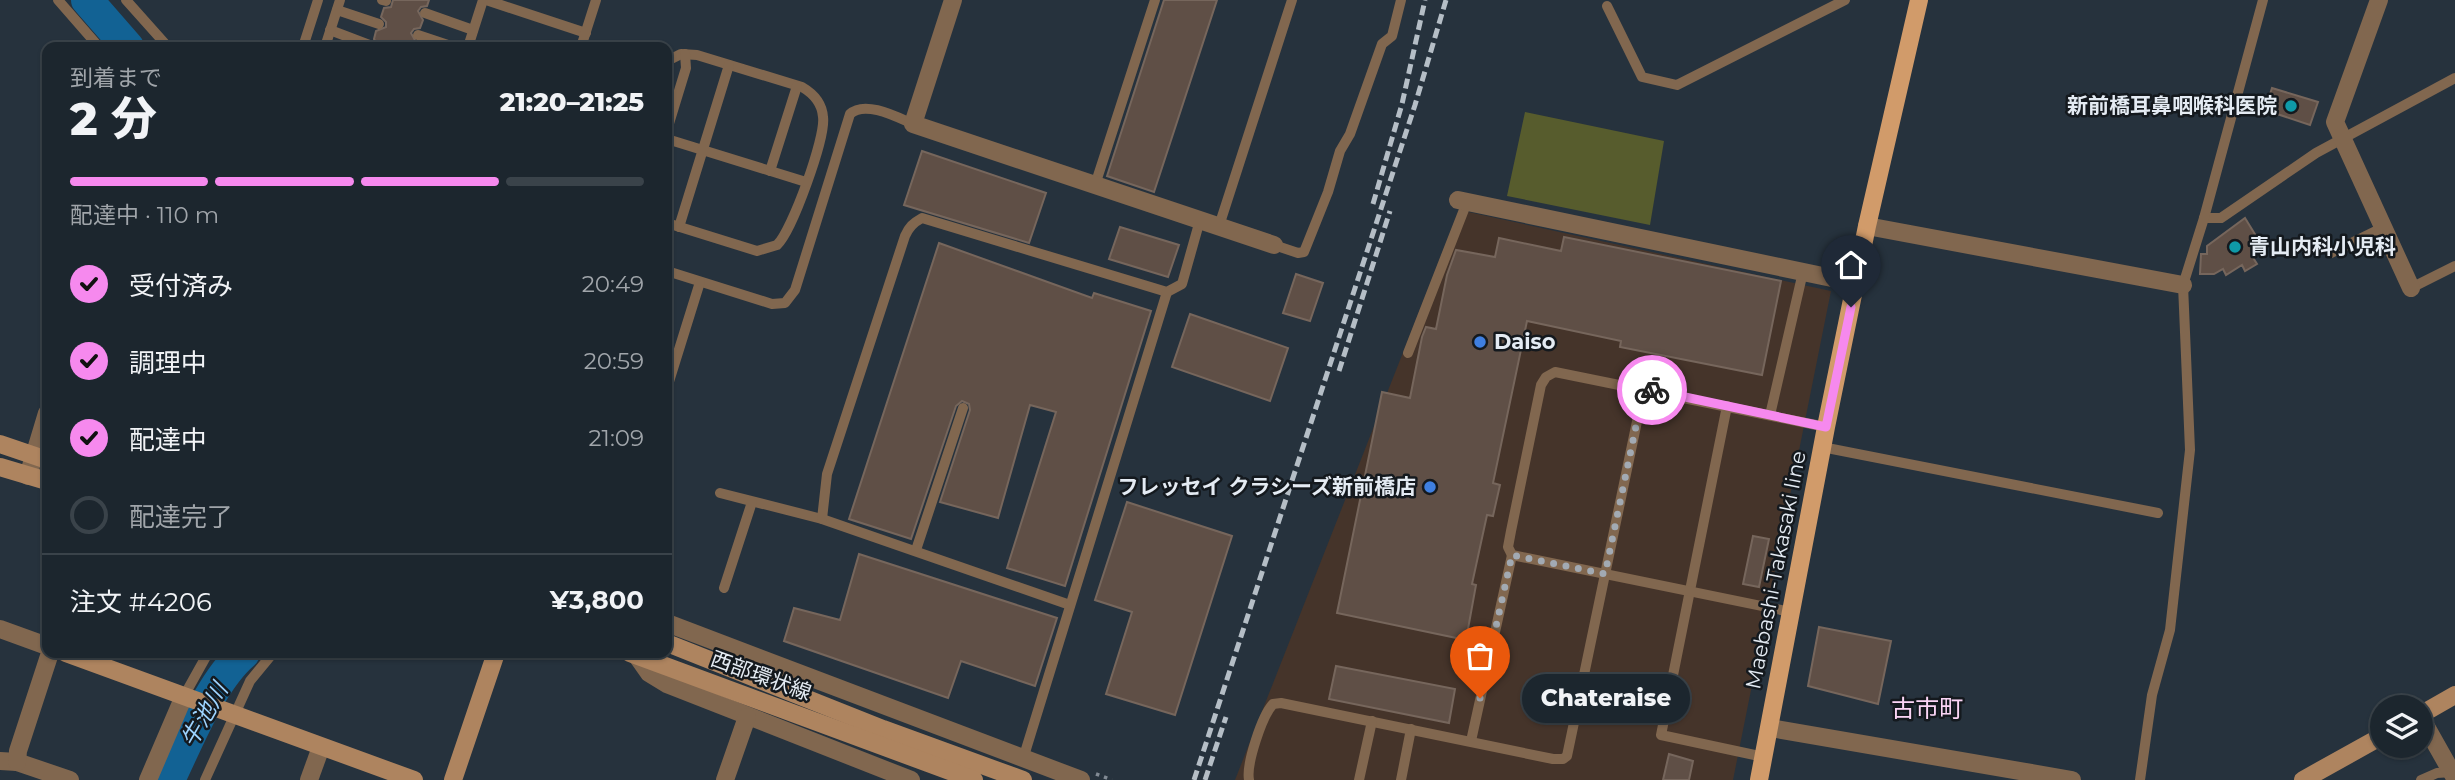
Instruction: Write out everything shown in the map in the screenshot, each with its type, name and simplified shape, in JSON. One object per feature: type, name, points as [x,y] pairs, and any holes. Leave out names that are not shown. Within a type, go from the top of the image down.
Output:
[{"type":"main road","name":"Maebashi-Takasaki line","points":[[1759,780],[1867,226],[1919,0]]},
{"type":"street","points":[[953,0],[914,124],[1274,245]]},
{"type":"street","points":[[2379,0],[2335,122],[2411,288]]},
{"type":"street","points":[[1463,201],[1856,283]]},
{"type":"street","points":[[1867,226],[2183,285]]},
{"type":"street","points":[[0,444],[42,458],[29,476]]},
{"type":"street","points":[[0,467],[42,480]]},
{"type":"street","points":[[672,625],[1081,780]]},
{"type":"street","points":[[0,629],[42,644]]},
{"type":"street","name":"西部環状線","points":[[672,645],[879,735]]},
{"type":"street","points":[[48,658],[18,751],[8,762],[70,780]]},
{"type":"street","points":[[80,658],[414,780]]},
{"type":"street","points":[[453,780],[494,658]]},
{"type":"street","points":[[637,658],[649,673],[667,684],[910,780]]},
{"type":"street","name":"西部環状線","points":[[646,658],[879,735]]},
{"type":"street","points":[[2433,708],[2455,695]]},
{"type":"street","points":[[148,780],[188,698]]},
{"type":"street","points":[[725,780],[747,717]]},
{"type":"street","points":[[1770,728],[2072,780]]},
{"type":"street","points":[[879,735],[974,780]]},
{"type":"street","points":[[879,735],[1023,780]]},
{"type":"street","points":[[2433,739],[2453,775]]},
{"type":"street","points":[[2303,780],[2370,743]]},
{"type":"street","points":[[309,780],[321,747]]},
{"type":"lane","points":[[58,0],[95,42]]},
{"type":"lane","points":[[126,0],[164,42]]},
{"type":"lane","points":[[305,42],[318,0]]},
{"type":"lane","points":[[469,42],[484,0],[586,33]]},
{"type":"lane","points":[[583,42],[596,0]]},
{"type":"lane","points":[[1095,185],[1155,0]]},
{"type":"lane","points":[[1219,226],[1292,0]]},
{"type":"lane","points":[[1274,245],[1298,253],[1304,252],[1382,44],[1392,36],[1401,0]]},
{"type":"lane","points":[[1607,6],[1642,77],[1677,85],[1845,0]]},
{"type":"lane","points":[[2140,780],[2152,695],[2170,629],[2190,450],[2183,285],[2204,218],[2263,0]]},
{"type":"lane","points":[[326,42],[338,5],[379,24]]},
{"type":"lane","points":[[425,13],[473,30]]},
{"type":"lane","points":[[330,30],[362,42]]},
{"type":"lane","points":[[418,35],[439,42]]},
{"type":"lane","points":[[672,114],[686,68],[685,54]]},
{"type":"lane","points":[[672,59],[685,54],[697,55],[797,86],[814,95],[824,125],[788,232],[772,249],[757,251],[672,225]]},
{"type":"lane","points":[[679,227],[729,65]]},
{"type":"lane","points":[[2204,218],[2221,218],[2316,153],[2455,78]]},
{"type":"lane","points":[[770,171],[797,86]]},
{"type":"lane","points":[[672,273],[772,304],[785,303],[795,290],[850,114],[857,109],[867,108],[914,124]]},
{"type":"lane","points":[[672,141],[806,182]]},
{"type":"lane","points":[[1408,353],[1463,201]]},
{"type":"lane","points":[[822,519],[827,474],[908,227],[915,222],[922,218],[1167,292]]},
{"type":"lane","points":[[1023,759],[1167,292],[1181,284],[1200,220]]},
{"type":"lane","points":[[2331,253],[2382,228]]},
{"type":"lane","points":[[2411,288],[2455,265]]},
{"type":"lane","points":[[1770,415],[1803,272]]},
{"type":"lane","points":[[672,372],[700,282]]},
{"type":"lane","points":[[1471,741],[1512,555],[1507,547],[1543,380],[1550,374],[1560,372],[1826,427]]},
{"type":"lane","points":[[1249,780],[1249,766],[1266,714],[1273,704],[1281,703],[1553,759],[1567,756],[1644,388]]},
{"type":"lane","points":[[1727,406],[1661,735],[1764,757]]},
{"type":"lane","points":[[916,550],[963,408]]},
{"type":"lane","points":[[1822,447],[2158,513]]},
{"type":"lane","points":[[720,493],[822,519],[1070,605]]},
{"type":"lane","points":[[724,588],[752,502]]},
{"type":"lane","points":[[1512,555],[1791,612]]},
{"type":"lane","points":[[188,698],[206,658]]},
{"type":"lane","points":[[205,780],[231,714],[250,681],[269,658]]},
{"type":"lane","points":[[1359,780],[1371,721]]},
{"type":"lane","points":[[1401,780],[1411,729]]},
{"type":"lane","points":[[2421,780],[2437,773],[2453,775]]},
{"type":"shaded area","points":[[1459,210],[1831,291],[1733,780],[1235,780]]},
{"type":"green space","points":[[1525,112],[1664,141],[1650,225],[1507,196]]},
{"type":"building","points":[[393,0],[429,0],[427,6],[418,11],[423,20],[420,28],[411,33],[416,42],[376,42],[376,31],[386,27],[386,22],[381,17],[384,8],[391,7]]},
{"type":"building","points":[[1164,0],[1217,0],[1154,192],[1107,176]]},
{"type":"building","name":"新前橋耳鼻咽喉科医院","points":[[2272,88],[2318,102],[2310,125],[2265,110]]},
{"type":"building","points":[[922,151],[1046,193],[1029,243],[904,205]]},
{"type":"building","name":"青山内科小児科","points":[[2245,218],[2264,249],[2252,256],[2257,264],[2245,271],[2242,265],[2226,275],[2223,269],[2214,274],[2200,274],[2201,254],[2207,254],[2207,246]]},
{"type":"building","points":[[1120,227],[1179,245],[1168,277],[1109,259]]},
{"type":"building","points":[[1564,237],[1781,281],[1762,375],[1620,347],[1621,341],[1527,321],[1493,483],[1500,485],[1493,516],[1487,515],[1472,584],[1476,585],[1466,640],[1337,613],[1382,392],[1410,398],[1422,337],[1426,327],[1436,329],[1447,275],[1456,250],[1495,257],[1499,238],[1561,251]]},
{"type":"building","points":[[939,243],[1092,298],[1094,293],[1151,311],[1065,586],[1007,568],[1056,412],[1030,405],[998,518],[940,502],[970,410],[969,404],[962,401],[956,406],[911,539],[849,519]]},
{"type":"building","points":[[1296,274],[1323,283],[1310,321],[1283,313]]},
{"type":"building","points":[[1190,314],[1288,348],[1270,401],[1172,367]]},
{"type":"building","points":[[1127,502],[1232,536],[1175,715],[1106,694],[1132,612],[1095,600]]},
{"type":"building","points":[[1753,536],[1769,539],[1759,587],[1743,584]]},
{"type":"building","points":[[859,554],[1057,618],[1035,686],[961,661],[948,698],[784,641],[794,608],[840,620]]},
{"type":"building","points":[[1819,627],[1891,641],[1878,704],[1808,686]]},
{"type":"building","points":[[1336,666],[1455,689],[1449,723],[1329,699]]},
{"type":"building","points":[[1669,754],[1693,761],[1689,780],[1663,780]]},
{"type":"waterway","name":"牛池川","points":[[87,0],[124,42]]},
{"type":"waterway","name":"牛池川","points":[[169,780],[211,695],[239,658]]},
{"type":"railway","points":[[1373,204],[1402,104],[1425,0]]},
{"type":"railway","points":[[1194,780],[1415,105],[1446,0]]},
{"type":"railway","points":[[1339,371],[1390,211]]},
{"type":"railway","points":[[1205,780],[1226,717]]},
{"type":"way so far","points":[[1480,698],[1512,555],[1605,574],[1644,388],[1652,390]]},
{"type":"place","name":"新前橋耳鼻咽喉科医院","points":[[2291,106]]},
{"type":"place","name":"青山内科小児科","points":[[2235,247]]},
{"type":"place","name":"Daiso","points":[[1480,342]]},
{"type":"place","name":"フレッセイ クラシーズ新前橋店","points":[[1430,487]]},
{"type":"place","name":"Chateraise","points":[[1480,698]]},
{"type":"district","name":"古市町","points":[[1927,709]]},
{"type":"route","points":[[1652,390],[1826,427],[1851,307]]}]
